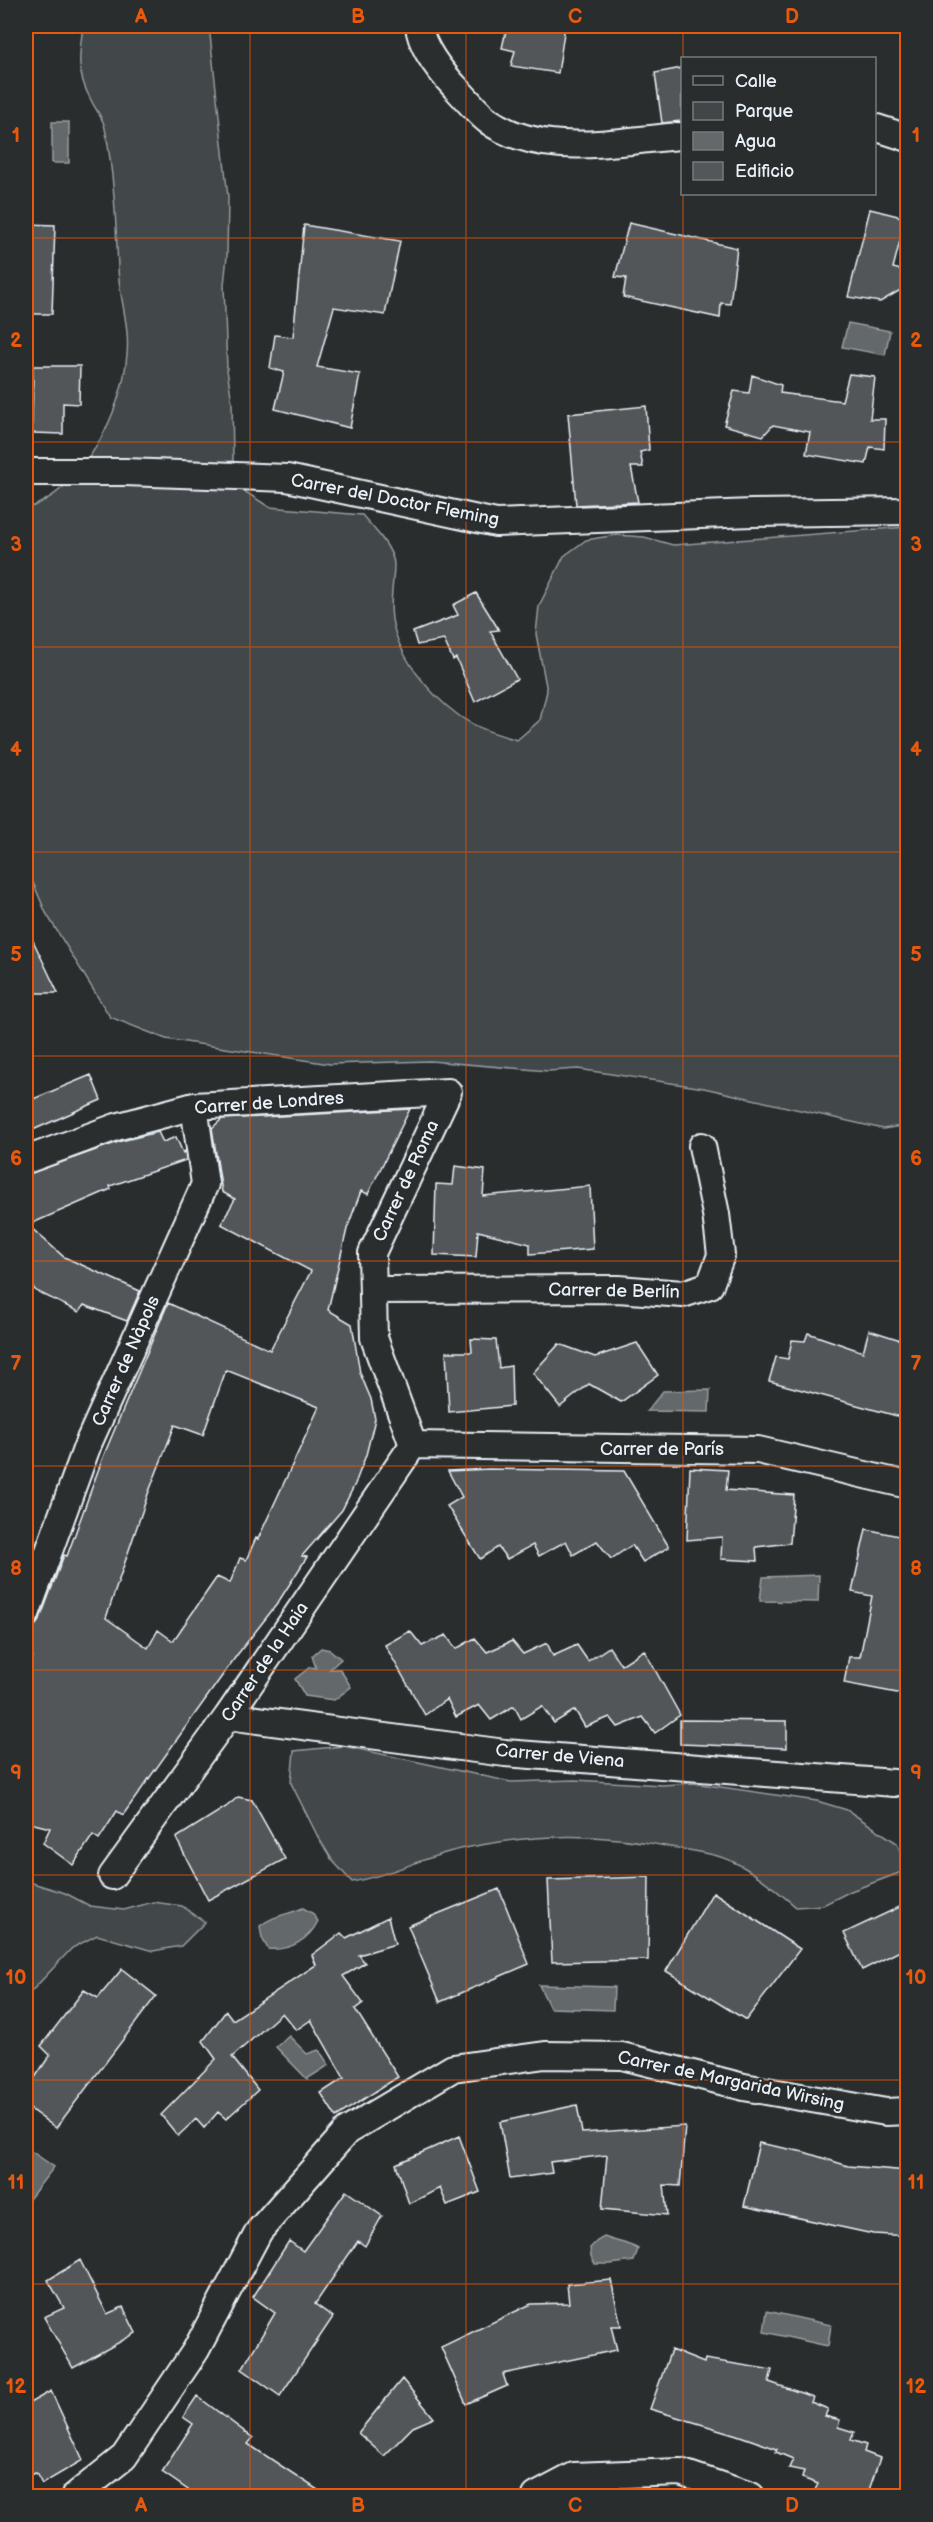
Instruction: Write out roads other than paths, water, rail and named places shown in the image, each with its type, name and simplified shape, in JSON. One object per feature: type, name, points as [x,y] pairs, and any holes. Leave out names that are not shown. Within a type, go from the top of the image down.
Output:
[{"type":"street","points":[[419,26],[420,36],[444,76],[487,119],[517,137],[560,145],[681,136]]},
{"type":"street","points":[[876,128],[908,138]]},
{"type":"street","name":"Carrer del Doctor Fleming","points":[[26,472],[125,472],[287,478],[496,523],[752,513],[908,511]]},
{"type":"street","name":"Carrer de Londres","points":[[26,1160],[116,1126],[194,1106],[448,1092]]},
{"type":"street","name":"Carrer de Roma","points":[[413,1445],[374,1338],[372,1252],[448,1092]]},
{"type":"street","name":"Carrer de Nàpols","points":[[26,1614],[88,1444],[205,1184],[194,1106]]},
{"type":"street","name":"Carrer de Berlín","points":[[373,1290],[618,1289],[683,1294],[710,1285],[721,1255],[716,1214],[702,1146]]},
{"type":"street","name":"Carrer de París","points":[[413,1445],[758,1449],[908,1485]]},
{"type":"street","name":"Carrer de la Haia","points":[[112,1876],[228,1716],[413,1445]]},
{"type":"street","name":"Carrer de Viena","points":[[228,1716],[505,1753],[894,1783]]},
{"type":"street","name":"Carrer de Margarida Wirsing","points":[[75,2496],[124,2457],[196,2350],[259,2231],[340,2139],[348,2131],[453,2068],[544,2055],[621,2056],[744,2087],[886,2112],[908,2111]]},
{"type":"street","points":[[536,2496],[574,2476],[680,2472],[751,2496]]},
{"type":"water","points":[[52,122],[69,122],[69,163],[52,163]]},
{"type":"water","points":[[848,323],[890,331],[885,355],[842,347]]},
{"type":"water","points":[[710,1390],[709,1412],[647,1411],[663,1391]]},
{"type":"water","points":[[819,1575],[818,1602],[760,1601],[763,1577]]},
{"type":"water","points":[[321,1648],[330,1650],[341,1659],[330,1669],[340,1669],[351,1687],[334,1700],[305,1696],[295,1679],[310,1667],[316,1668],[312,1656]]},
{"type":"water","points":[[303,1908],[312,1913],[318,1921],[309,1934],[291,1946],[268,1949],[262,1938],[260,1926],[275,1917]]},
{"type":"water","points":[[539,1985],[614,1987],[613,2010],[550,2008]]},
{"type":"water","points":[[289,2036],[307,2054],[319,2050],[329,2065],[307,2079],[276,2047]]},
{"type":"water","points":[[28,2149],[54,2167],[26,2203],[26,2152]]},
{"type":"water","points":[[604,2237],[638,2249],[634,2261],[595,2264],[590,2248]]},
{"type":"water","points":[[767,2311],[831,2325],[828,2346],[764,2332]]}]
